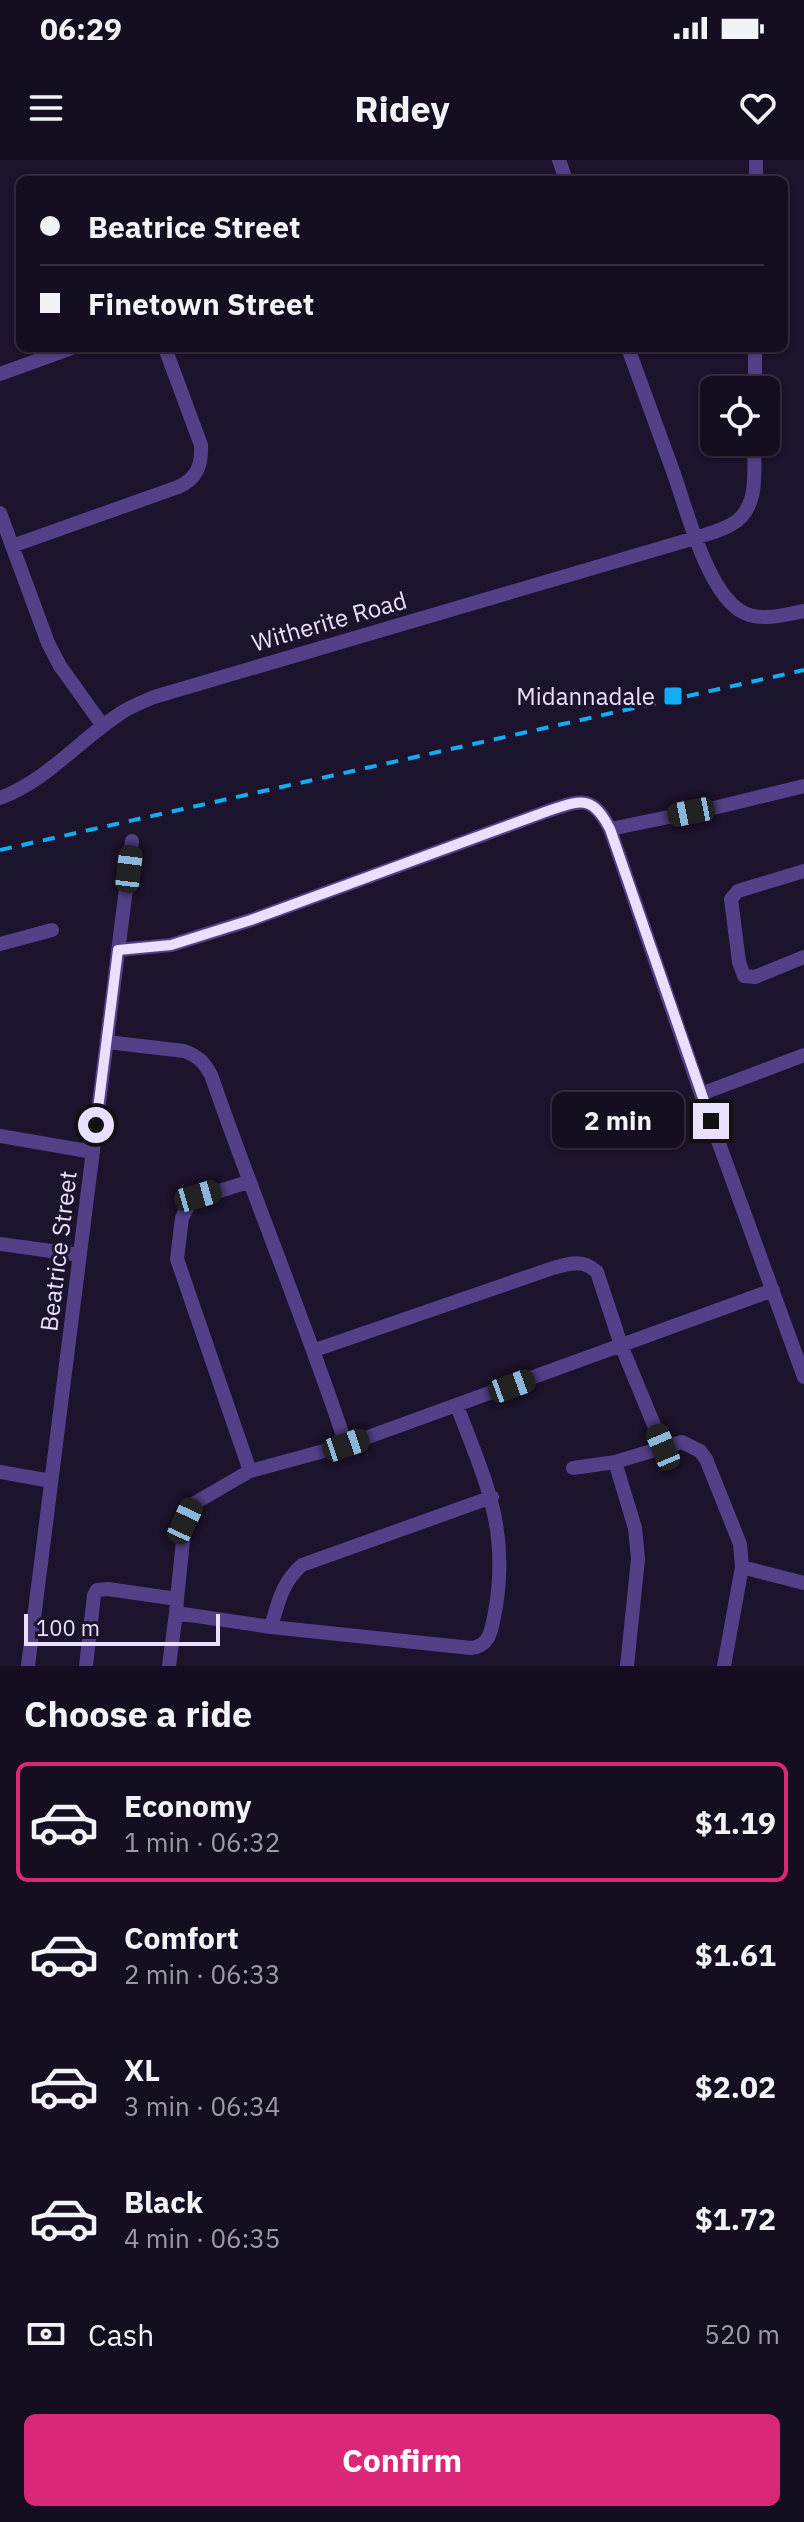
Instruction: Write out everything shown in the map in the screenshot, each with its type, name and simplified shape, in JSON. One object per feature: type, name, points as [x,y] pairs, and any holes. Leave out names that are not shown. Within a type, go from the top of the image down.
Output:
[{"type":"street","points":[[0,374],[61,352]]},
{"type":"street","points":[[12,546],[178,487],[189,482],[197,472],[202,461],[201,445],[166,352]]},
{"type":"street","points":[[629,352],[695,538],[725,597],[739,610],[755,617],[804,611]]},
{"type":"street","points":[[755,352],[755,376]]},
{"type":"street","name":"Witherite Road","points":[[0,798],[39,778],[122,712],[154,697],[695,538],[730,525],[748,507],[753,492],[754,456]]},
{"type":"street","points":[[0,513],[48,643],[60,666],[103,726]]},
{"type":"street","points":[[610,829],[804,786]]},
{"type":"street","points":[[118,950],[171,945],[251,920],[548,811],[582,801],[591,803],[610,829],[701,1094],[804,1377]]},
{"type":"street","name":"Beatrice Street","points":[[28,1666],[132,841]]},
{"type":"street","points":[[804,871],[738,891],[731,899],[739,962],[744,976],[755,977],[804,957]]},
{"type":"street","points":[[0,944],[52,930]]},
{"type":"street","points":[[107,1042],[184,1051],[194,1054],[204,1063],[315,1350],[346,1445]]},
{"type":"street","points":[[701,1094],[804,1055]]},
{"type":"street","points":[[0,1136],[93,1152]]},
{"type":"street","points":[[248,1182],[191,1200],[182,1218],[177,1259],[250,1471]]},
{"type":"street","points":[[0,1244],[80,1255]]},
{"type":"street","points":[[315,1350],[553,1268],[581,1262],[597,1272],[621,1345],[663,1447]]},
{"type":"street","points":[[169,1666],[185,1521],[193,1504],[250,1471],[346,1445],[773,1290]]},
{"type":"street","points":[[86,1666],[94,1595],[97,1590],[108,1589],[271,1627],[471,1648],[483,1644],[490,1637],[501,1571],[499,1527],[492,1497],[457,1406]]},
{"type":"street","points":[[573,1468],[615,1462],[682,1442],[700,1451],[740,1544],[742,1567],[724,1666]]},
{"type":"street","points":[[615,1462],[635,1528],[638,1559],[627,1666]]},
{"type":"street","points":[[0,1472],[51,1481]]},
{"type":"street","points":[[271,1627],[282,1589],[302,1565],[492,1497]]},
{"type":"street","points":[[742,1567],[804,1583]]},
{"type":"railway","points":[[0,850],[804,670]]},
{"type":"place","name":"Midannadale","points":[[673,696]]},
{"type":"route","points":[[96,1125],[118,950],[171,945],[251,920],[582,801],[591,803],[610,829],[711,1121]]}]
